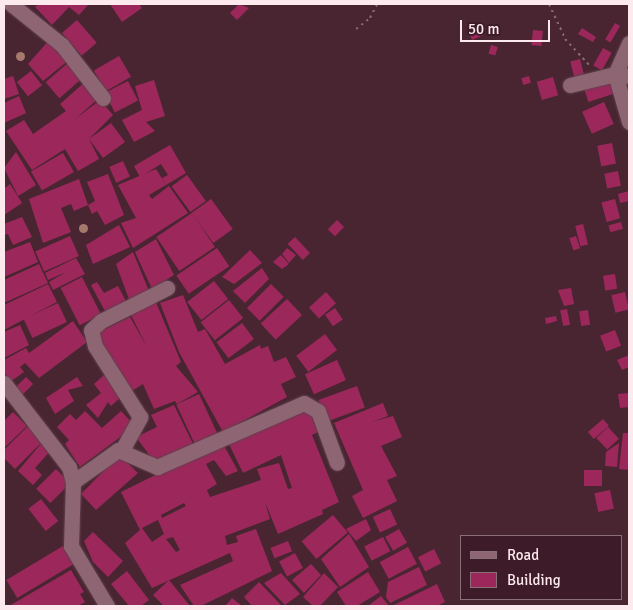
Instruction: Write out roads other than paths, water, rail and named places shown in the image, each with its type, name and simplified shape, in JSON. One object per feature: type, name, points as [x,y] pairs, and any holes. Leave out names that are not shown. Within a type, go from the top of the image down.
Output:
[{"type":"street","points":[[11,4],[62,44],[103,98]]},
{"type":"street","points":[[629,43],[615,75],[629,122]]},
{"type":"street","points":[[570,84],[615,75]]},
{"type":"street","points":[[73,482],[122,450],[140,417],[95,346],[91,330],[96,323],[167,288]]},
{"type":"street","points":[[4,383],[63,456],[73,482],[71,546],[107,606]]},
{"type":"street","points":[[122,450],[157,467],[256,422],[309,403],[318,411],[337,463]]}]
